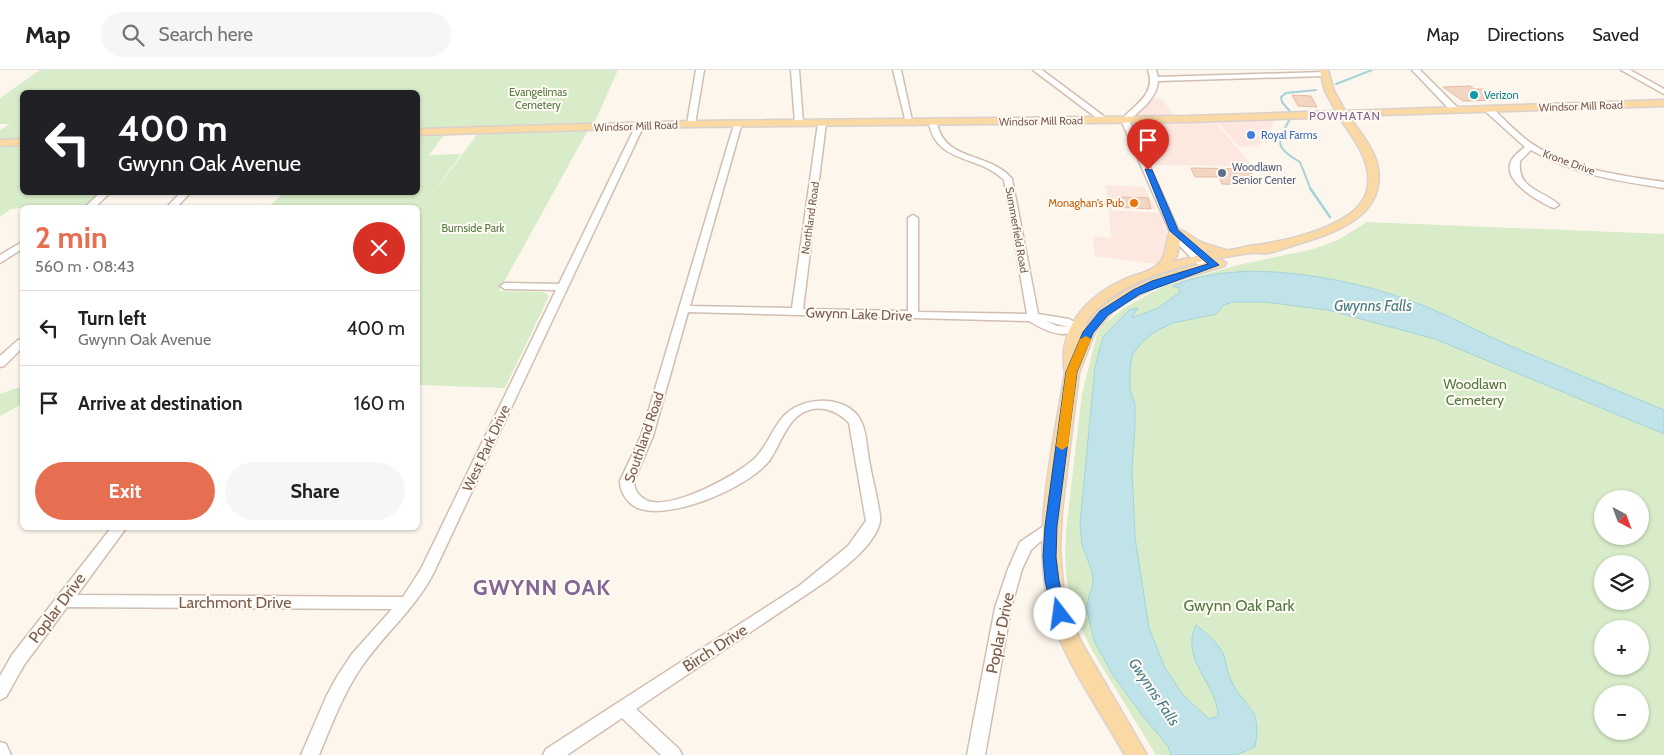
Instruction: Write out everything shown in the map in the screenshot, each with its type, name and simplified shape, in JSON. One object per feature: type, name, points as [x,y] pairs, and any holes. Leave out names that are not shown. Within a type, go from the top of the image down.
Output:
[{"type":"main road","points":[[1136,755],[1076,653],[1064,626],[1052,581],[1050,557],[1051,526],[1072,372],[1084,315],[1104,298],[1160,269],[1205,262],[1275,247],[1318,235],[1357,213],[1370,195],[1374,177],[1373,169],[1363,146],[1330,94],[1324,72]]},
{"type":"main road","name":"Windsor Mill Road","points":[[420,132],[738,123],[933,123],[1125,120],[1664,103]]},
{"type":"main road","points":[[1088,108],[1103,115],[1125,120]]},
{"type":"main road","points":[[0,143],[20,142]]},
{"type":"main road","points":[[1160,269],[1171,256],[1174,231],[1197,245],[1234,251],[1275,247]]},
{"type":"main road","points":[[1082,330],[1136,292],[1234,251]]},
{"type":"street","points":[[691,124],[700,70]]},
{"type":"street","points":[[795,70],[799,100],[799,123]]},
{"type":"street","points":[[897,70],[910,123]]},
{"type":"street","points":[[1037,70],[1105,120]]},
{"type":"street","points":[[1152,70],[1156,79],[1151,94],[1125,120],[1174,231],[1182,245],[1205,262]]},
{"type":"street","points":[[1416,70],[1455,110]]},
{"type":"street","points":[[1625,70],[1664,92]]},
{"type":"street","points":[[1156,79],[1239,73],[1324,72]]},
{"type":"street","name":"Krone Drive","points":[[1488,108],[1530,146],[1556,160],[1582,168],[1664,185]]},
{"type":"street","name":"Southland Road","points":[[738,123],[647,436],[627,481],[627,488],[630,496],[646,506],[664,508],[681,504],[732,483],[761,462],[791,415],[809,405],[830,406],[844,411],[850,416],[858,431],[873,513],[870,530]]},
{"type":"street","name":"Northland Road","points":[[797,312],[822,123]]},
{"type":"street","name":"Summerfield Road","points":[[933,123],[936,137],[943,145],[998,171],[1008,179],[1033,319]]},
{"type":"street","name":"West Park Drive","points":[[310,755],[332,700],[344,680],[358,659],[407,602],[427,572],[640,126]]},
{"type":"street","points":[[1530,146],[1516,160],[1514,166],[1517,178],[1536,196],[1554,205]]},
{"type":"street","points":[[1649,183],[1664,194]]},
{"type":"street","points":[[92,205],[104,195]]},
{"type":"street","points":[[173,205],[184,195]]},
{"type":"street","points":[[913,218],[913,316]]},
{"type":"street","points":[[0,260],[20,246]]},
{"type":"street","points":[[506,286],[563,287]]},
{"type":"street","name":"Gwynn Lake Drive","points":[[684,309],[1033,319],[1060,331],[1082,330]]},
{"type":"street","points":[[0,363],[20,344]]},
{"type":"street","name":"Poplar Drive","points":[[976,755],[1003,608],[1015,569],[1026,546],[1051,526]]},
{"type":"street","name":"Poplar Drive","points":[[0,692],[18,660],[117,530]]},
{"type":"street","name":"Birch Drive","points":[[552,755],[804,590],[842,560],[870,530]]},
{"type":"street","name":"Larchmont Drive","points":[[63,601],[407,602]]},
{"type":"street","points":[[623,708],[673,755]]},
{"type":"street","points":[[0,750],[2,755]]},
{"type":"shaded area","points":[[1154,98],[1162,100],[1175,116],[1140,118],[1136,115]]},
{"type":"shaded area","points":[[1214,120],[1252,166],[1152,165],[1136,125]]},
{"type":"shaded area","points":[[1216,120],[1274,120],[1268,137],[1257,146],[1239,147]]},
{"type":"shaded area","points":[[1106,185],[1144,187],[1156,209],[1108,209]]},
{"type":"shaded area","points":[[1109,210],[1160,213],[1168,237],[1163,258],[1156,264],[1095,256],[1093,236],[1111,238]]},
{"type":"green space","name":"Evangelimas Cemetery","points":[[40,70],[618,70],[593,126],[420,130],[420,90],[20,90],[20,141],[0,141],[0,130],[10,124],[0,124],[0,98]]},
{"type":"green space","name":"Burnside Park","points":[[588,130],[499,291],[544,292],[549,296],[505,388],[420,385],[420,205],[271,205],[281,195],[420,195],[420,135],[445,134],[429,155],[461,154],[431,196],[479,132]]},
{"type":"green space","points":[[0,146],[20,146],[20,195],[102,195],[88,205],[20,205],[20,208],[11,209],[0,217]]},
{"type":"green space","points":[[1367,222],[1664,234],[1664,755],[1156,755],[1093,652],[1078,622],[1067,582],[1065,558],[1066,530],[1082,394],[1097,334],[1104,324],[1124,308],[1164,286],[1238,265],[1313,249],[1338,240]]},
{"type":"green space","points":[[20,387],[20,405],[0,416],[0,394]]},
{"type":"water","name":"Gwynns Falls","points":[[1249,271],[1295,274],[1340,281],[1383,292],[1427,307],[1506,344],[1664,410],[1664,434],[1435,339],[1328,310],[1265,302],[1232,302],[1224,305],[1216,314],[1173,323],[1156,331],[1143,341],[1132,355],[1130,370],[1130,390],[1135,404],[1132,470],[1135,537],[1149,628],[1165,668],[1183,695],[1209,719],[1218,716],[1216,704],[1195,661],[1192,649],[1192,638],[1196,625],[1206,633],[1223,653],[1228,673],[1236,690],[1254,715],[1257,734],[1255,747],[1236,755],[1171,755],[1168,746],[1142,715],[1113,675],[1095,643],[1086,607],[1093,584],[1092,572],[1082,544],[1080,523],[1095,367],[1103,337],[1129,310],[1138,308],[1132,317],[1134,317],[1158,308],[1180,292],[1179,288],[1173,286],[1191,279]]},
{"type":"building","name":"Verizon","points":[[1470,86],[1474,89],[1484,89],[1501,100],[1463,101],[1443,87]]},
{"type":"building","points":[[1292,95],[1311,96],[1317,107],[1298,106]]},
{"type":"building","name":"Woodlawn Senior Center","points":[[1191,168],[1249,169],[1259,185],[1222,184],[1219,177],[1195,177]]},
{"type":"building","name":"Monaghan's Pub","points":[[1117,197],[1148,198],[1151,209],[1120,207]]},
{"type":"waterway","points":[[1336,84],[1372,70]]},
{"type":"waterway","points":[[1310,189],[1300,162],[1284,151],[1281,146],[1281,137],[1292,114],[1282,102],[1281,97],[1286,93],[1316,90]]},
{"type":"waterway","points":[[1310,189],[1330,217]]},
{"type":"slow traffic","points":[[1062,446],[1072,372],[1086,339]]},
{"type":"place","name":"Verizon","points":[[1474,95]]},
{"type":"place","name":"Royal Farms","points":[[1251,135]]},
{"type":"place","name":"Woodlawn Senior Center","points":[[1222,173]]},
{"type":"place","name":"Monaghan's Pub","points":[[1134,203]]},
{"type":"district","name":"POWHATAN","points":[[1345,115]]},
{"type":"district","name":"GWYNN OAK","points":[[542,587]]},
{"type":"route","points":[[1060,614],[1052,581],[1050,557],[1051,526],[1072,372],[1088,332],[1104,313],[1136,292],[1184,273],[1214,265],[1174,231],[1148,170]]},
{"type":"park label","name":"Woodlawn Cemetery","points":[[1475,392]]},
{"type":"park label","name":"Gwynn Oak Park","points":[[1239,605]]}]
